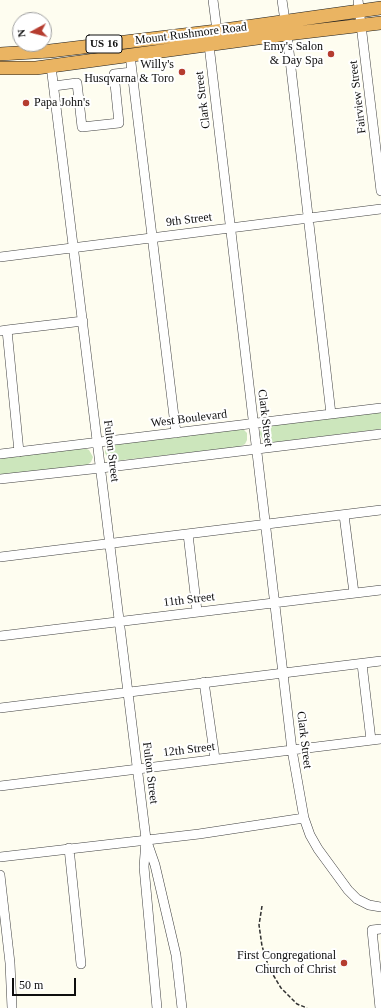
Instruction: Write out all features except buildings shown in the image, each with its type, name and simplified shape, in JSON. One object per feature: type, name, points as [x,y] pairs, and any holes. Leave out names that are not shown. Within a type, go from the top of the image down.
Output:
[{"type":"highway","name":"Mount Rushmore Road","points":[[0,68],[36,68],[208,45],[286,28],[359,5],[381,8]]},
{"type":"highway","name":"Mount Rushmore Road","points":[[0,54],[50,51],[217,31],[362,26],[381,23]]},
{"type":"street","points":[[213,0],[217,31]]},
{"type":"street","points":[[282,0],[331,414]]},
{"type":"street","name":"Fairview Street","points":[[359,5],[381,191]]},
{"type":"street","name":"Clark Street","points":[[208,45],[284,672],[292,750],[304,818],[312,840],[348,890],[357,899],[369,905],[381,906]]},
{"type":"street","points":[[130,55],[176,433]]},
{"type":"street","name":"Fulton Street","points":[[51,66],[146,839],[144,867],[157,1008]]},
{"type":"street","points":[[54,86],[77,83],[82,127],[119,123],[114,74],[132,72]]},
{"type":"street","name":"9th Street","points":[[0,257],[381,209]]},
{"type":"street","points":[[19,452],[4,331],[82,321]]},
{"type":"street","name":"West Boulevard","points":[[0,454],[381,408]]},
{"type":"street","points":[[0,479],[381,434]]},
{"type":"street","points":[[0,557],[381,510]]},
{"type":"street","points":[[344,515],[354,593]]},
{"type":"street","points":[[188,534],[197,611]]},
{"type":"street","name":"11th Street","points":[[0,636],[197,611],[381,590]]},
{"type":"street","points":[[0,708],[381,661]]},
{"type":"street","points":[[362,664],[371,740]]},
{"type":"street","points":[[204,682],[215,759]]},
{"type":"street","name":"12th Street","points":[[0,786],[381,739]]},
{"type":"street","points":[[0,856],[225,830],[304,818]]},
{"type":"street","name":"Fulton Street","points":[[146,839],[155,864],[176,955],[182,1008]]},
{"type":"street","points":[[69,848],[81,964]]},
{"type":"street","points":[[0,875],[2,909],[10,963],[12,1008]]},
{"type":"street","points":[[380,1008],[372,930],[381,929]]},
{"type":"path","points":[[262,906],[259,925],[262,946],[269,968],[281,988],[297,1004],[307,1008]]},
{"type":"green space","points":[[381,411],[381,429],[269,443],[263,440],[260,435],[263,426]]},
{"type":"green space","points":[[243,429],[247,433],[247,440],[245,444],[239,447],[114,461],[109,460],[105,453],[109,445]]},
{"type":"green space","points":[[84,448],[89,450],[93,457],[91,462],[87,465],[0,475],[0,458]]},
{"type":"place","name":"Emy's Salon & Day Spa","points":[[331,54]]},
{"type":"place","name":"Willy's Husqvarna & Toro","points":[[182,72]]},
{"type":"place","name":"Papa John's","points":[[26,103]]},
{"type":"place","name":"First Congregational Church of Christ","points":[[344,963]]}]
